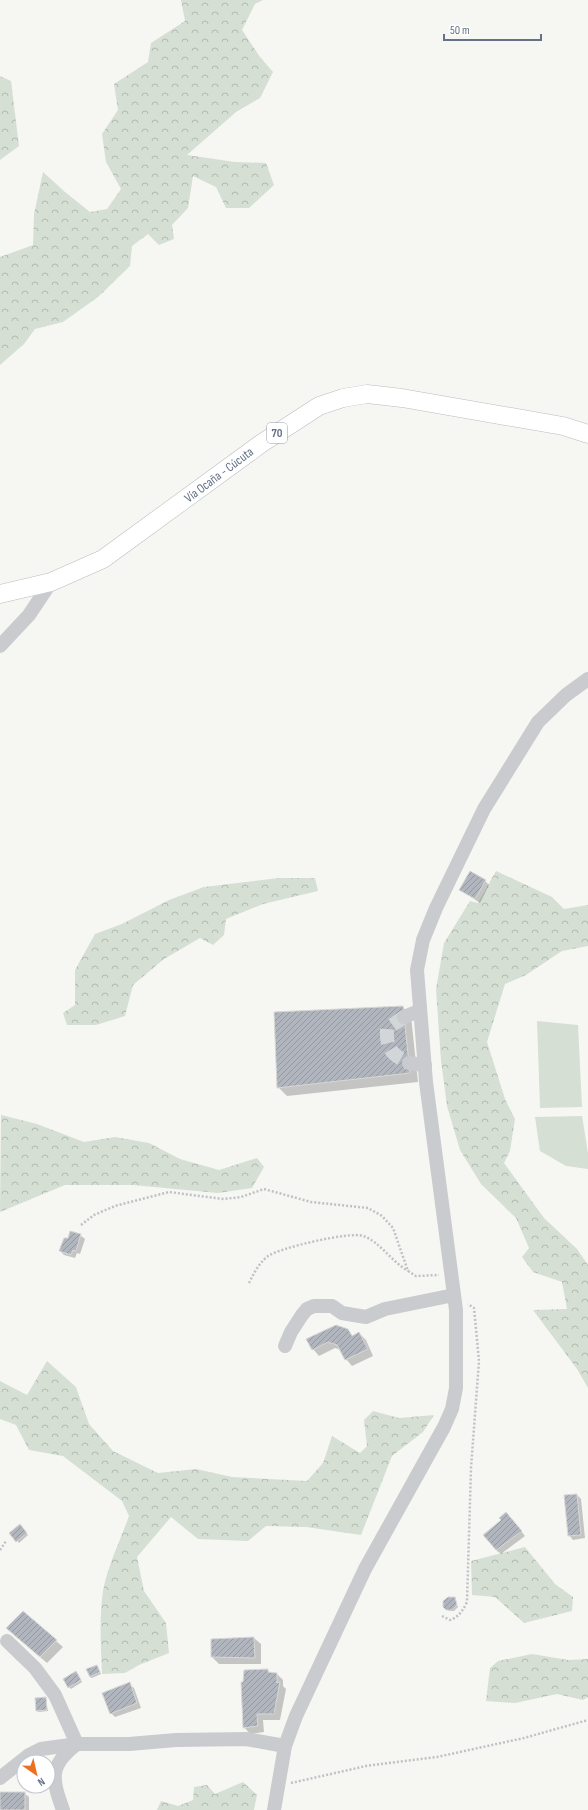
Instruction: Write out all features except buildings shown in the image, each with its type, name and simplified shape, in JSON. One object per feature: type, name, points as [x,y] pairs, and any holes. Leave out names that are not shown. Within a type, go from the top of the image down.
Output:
[{"type":"main road","name":"Vía Ocaña - Cúcuta","points":[[0,594],[51,582],[103,559],[262,443],[319,406],[342,398],[368,394],[402,398],[563,426],[588,434]]},
{"type":"street","points":[[0,646],[29,615],[51,582]]},
{"type":"street","points":[[274,1810],[285,1746],[296,1716],[366,1569],[444,1427],[452,1409],[456,1388],[456,1310],[419,1011],[417,970],[423,940],[436,908],[484,809],[538,722],[566,695],[588,679]]},
{"type":"street","points":[[404,1016],[419,1011]]},
{"type":"street","points":[[409,1063],[425,1065]]},
{"type":"street","points":[[285,1346],[291,1332],[302,1315],[307,1309],[314,1306],[332,1306],[342,1313],[366,1317],[385,1309],[454,1295]]},
{"type":"street","points":[[7,1641],[35,1668],[55,1695],[76,1744]]},
{"type":"street","points":[[0,1778],[29,1755],[41,1749],[76,1744],[129,1744],[176,1740],[246,1739],[285,1746]]},
{"type":"street","points":[[63,1810],[54,1785],[56,1769],[63,1755],[76,1744]]},
{"type":"path","points":[[81,1225],[94,1215],[115,1206],[169,1192],[224,1199],[269,1190],[305,1201],[368,1208],[382,1216],[393,1228],[408,1271]]},
{"type":"path","points":[[249,1283],[260,1263],[269,1255],[281,1250],[349,1234],[361,1235],[370,1239],[397,1265],[416,1276],[424,1277],[451,1272]]},
{"type":"path","points":[[442,1616],[450,1620],[455,1618],[462,1611],[467,1602],[470,1468],[479,1361],[474,1308],[454,1295]]},
{"type":"path","points":[[0,1550],[6,1541]]},
{"type":"path","points":[[278,1785],[318,1778],[366,1766],[437,1757],[524,1738],[588,1720]]},
{"type":"green space","points":[[181,0],[263,0],[255,4],[242,30],[260,57],[273,72],[260,98],[236,112],[187,155],[235,162],[266,163],[274,185],[249,208],[226,208],[216,187],[193,176],[188,208],[172,225],[174,239],[159,245],[148,234],[132,246],[130,266],[98,297],[63,322],[35,329],[24,344],[0,365],[0,257],[33,245],[34,214],[43,172],[90,212],[107,209],[121,189],[106,162],[102,134],[118,110],[114,84],[148,62],[151,43],[185,21]]},
{"type":"green space","points":[[0,76],[11,81],[19,146],[0,160]]},
{"type":"green space","points":[[496,871],[552,897],[564,909],[588,905],[588,946],[562,951],[526,975],[505,984],[487,1042],[505,1099],[515,1119],[510,1151],[504,1163],[544,1218],[577,1249],[588,1265],[588,1388],[577,1369],[533,1310],[567,1309],[562,1282],[533,1272],[522,1257],[529,1248],[516,1218],[481,1184],[460,1150],[447,1106],[441,1061],[436,989],[444,943],[470,901],[478,903]]},
{"type":"green space","points":[[279,878],[315,878],[318,891],[263,904],[226,919],[224,935],[213,945],[200,938],[164,959],[133,985],[125,1016],[96,1025],[67,1025],[63,1013],[75,1005],[75,970],[95,934],[122,924],[169,900],[204,887]]},
{"type":"green space","points":[[537,1021],[578,1025],[582,1107],[540,1108]]},
{"type":"green space","points":[[1,1115],[37,1124],[84,1142],[115,1137],[149,1143],[180,1159],[219,1170],[257,1158],[264,1167],[252,1188],[218,1193],[133,1185],[65,1185],[0,1212]]},
{"type":"green space","points":[[582,1116],[588,1153],[588,1169],[566,1166],[540,1151],[535,1117]]},
{"type":"green space","points":[[47,1361],[76,1387],[89,1424],[113,1451],[158,1473],[196,1469],[232,1477],[307,1481],[323,1463],[332,1436],[360,1453],[367,1446],[364,1420],[373,1411],[399,1418],[434,1415],[423,1432],[392,1456],[361,1535],[306,1527],[266,1526],[248,1541],[198,1539],[171,1517],[137,1557],[144,1591],[166,1623],[169,1653],[139,1665],[125,1673],[102,1674],[101,1622],[103,1591],[111,1562],[129,1516],[122,1501],[63,1456],[29,1450],[16,1425],[0,1419],[0,1381],[27,1395]]},
{"type":"green space","points":[[525,1547],[555,1584],[573,1597],[572,1611],[524,1623],[495,1597],[472,1595],[471,1561]]},
{"type":"green space","points":[[532,1654],[568,1660],[588,1659],[588,1697],[583,1700],[557,1694],[515,1703],[486,1701],[490,1668],[498,1661]]},
{"type":"green space","points":[[243,1782],[257,1795],[254,1810],[157,1810],[161,1801],[178,1806],[193,1800],[194,1787],[207,1785],[215,1794]]},
{"type":"tunnel","points":[[404,1017],[387,1029],[387,1036],[389,1046],[394,1054],[409,1063]]}]
